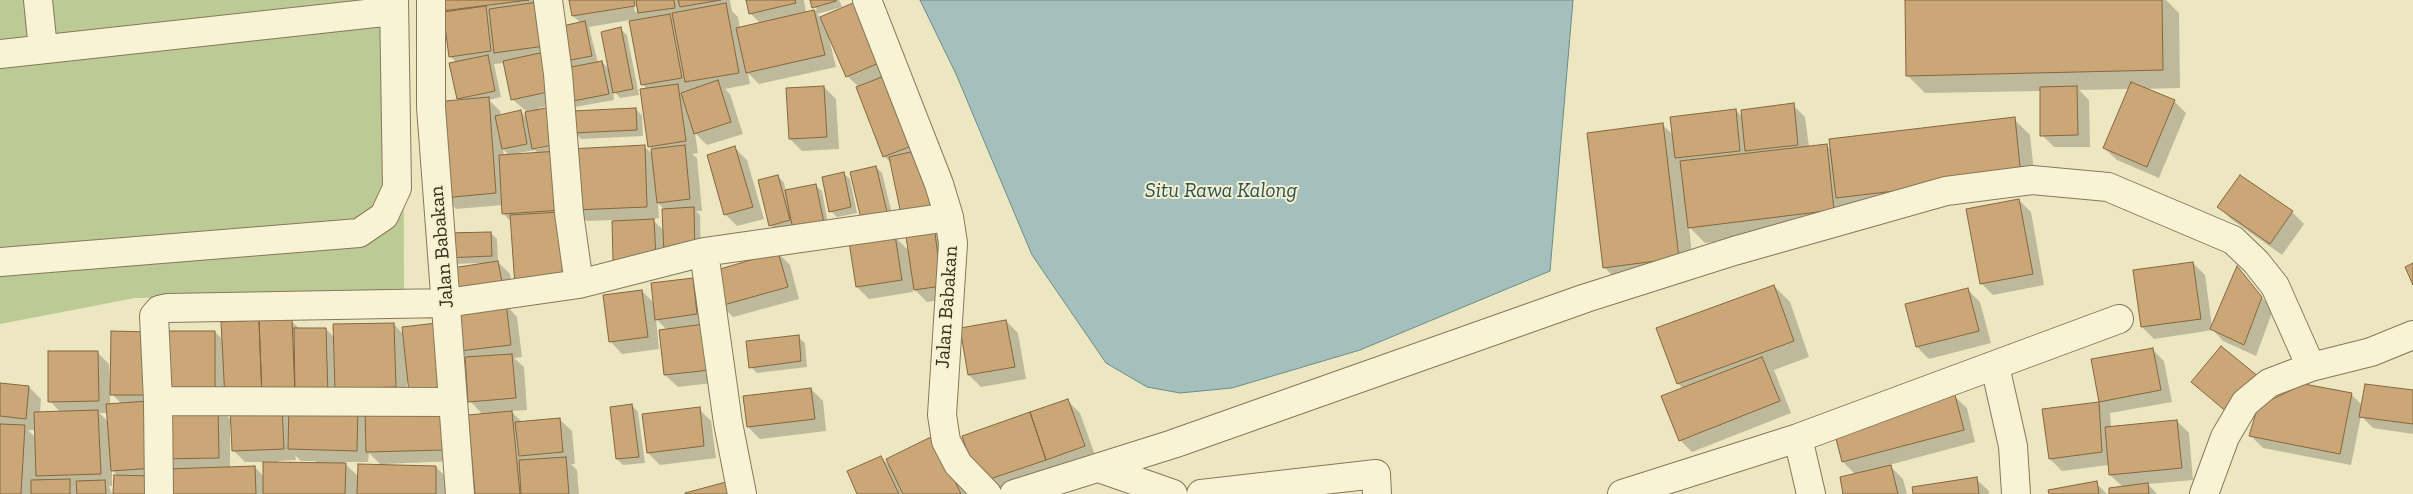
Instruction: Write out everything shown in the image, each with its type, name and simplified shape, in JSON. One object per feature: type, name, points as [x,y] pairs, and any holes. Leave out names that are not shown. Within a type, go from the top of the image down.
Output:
[{"type":"street","points":[[38,0],[43,49]]},
{"type":"street","name":"Jalan Babakan","points":[[431,0],[431,107],[460,494]]},
{"type":"street","points":[[548,0],[558,74],[569,213],[579,284]]},
{"type":"street","name":"Jalan Babakan","points":[[867,0],[939,184],[948,217],[953,242],[942,415],[946,441],[958,464],[987,494]]},
{"type":"street","points":[[0,54],[393,5],[397,188],[384,216],[359,233],[0,262]]},
{"type":"street","points":[[1014,494],[1173,444],[1586,298],[1734,251],[1946,191],[2032,180],[2108,187],[2232,240],[2256,262],[2275,286],[2311,367]]},
{"type":"street","points":[[159,494],[158,401],[154,316],[159,310],[178,307],[446,303],[579,284],[704,252],[948,217]]},
{"type":"street","points":[[704,252],[728,423],[742,494]]},
{"type":"street","points":[[1622,494],[1678,485],[1798,438],[2119,319]]},
{"type":"street","points":[[2204,494],[2225,437],[2245,403],[2269,383],[2311,367],[2371,352],[2413,335]]},
{"type":"street","points":[[1995,366],[2012,446],[2016,494]]},
{"type":"street","points":[[158,401],[452,402]]},
{"type":"street","points":[[1798,438],[1811,494]]},
{"type":"street","points":[[1099,468],[1173,494]]},
{"type":"street","points":[[1201,494],[1376,474],[1377,494]]},
{"type":"green space","points":[[0,0],[403,0],[404,291],[135,298],[0,324]]},
{"type":"water","name":"Situ Rawa Kalong","points":[[920,0],[1573,0],[1550,271],[1360,350],[1232,388],[1180,393],[1147,387],[1106,363],[1032,255],[956,74]]},
{"type":"building","points":[[441,0],[529,0],[442,11]]},
{"type":"building","points":[[569,0],[634,0],[635,6],[572,16]]},
{"type":"building","points":[[636,0],[674,0],[675,8],[638,13]]},
{"type":"building","points":[[678,0],[721,0],[680,7]]},
{"type":"building","points":[[746,0],[795,0],[796,3],[749,14]]},
{"type":"building","points":[[810,0],[836,0],[836,1],[812,8]]},
{"type":"building","points":[[1905,0],[2162,0],[2163,70],[1906,76]]},
{"type":"building","points":[[545,1],[552,45],[494,53],[489,9]]},
{"type":"building","points":[[726,3],[739,73],[685,82],[672,13]]},
{"type":"building","points":[[853,3],[879,63],[846,77],[820,17]]},
{"type":"building","points":[[486,6],[491,51],[449,57],[443,12]]},
{"type":"building","points":[[814,10],[825,55],[746,73],[736,28]]},
{"type":"building","points":[[670,14],[682,78],[641,85],[629,21]]},
{"type":"building","points":[[585,21],[592,56],[560,62],[553,28]]},
{"type":"building","points":[[621,27],[633,89],[613,93],[601,32]]},
{"type":"building","points":[[549,51],[557,90],[511,100],[503,61]]},
{"type":"building","points":[[488,55],[495,91],[457,99],[449,63]]},
{"type":"building","points":[[602,61],[609,94],[568,102],[561,69]]},
{"type":"building","points":[[887,75],[914,145],[883,157],[856,87]]},
{"type":"building","points":[[718,80],[731,122],[694,134],[681,93]]},
{"type":"building","points":[[2131,82],[2175,100],[2147,167],[2103,148]]},
{"type":"building","points":[[678,84],[686,141],[648,147],[640,89]]},
{"type":"building","points":[[824,86],[827,137],[789,139],[786,88]]},
{"type":"building","points":[[2077,86],[2078,135],[2040,136],[2040,87]]},
{"type":"building","points":[[489,97],[496,193],[443,198],[435,102]]},
{"type":"building","points":[[1794,103],[1798,145],[1745,151],[1741,110]]},
{"type":"building","points":[[551,107],[559,144],[532,149],[525,112]]},
{"type":"building","points":[[636,108],[637,130],[573,133],[572,111]]},
{"type":"building","points":[[1736,109],[1740,151],[1675,158],[1670,117]]},
{"type":"building","points":[[521,110],[527,144],[502,149],[495,116]]},
{"type":"building","points":[[2015,117],[2021,176],[1836,198],[1829,139]]},
{"type":"building","points":[[1663,123],[1679,258],[1603,268],[1587,133]]},
{"type":"building","points":[[1827,144],[1834,210],[1688,228],[1680,161]]},
{"type":"building","points":[[645,145],[647,207],[573,210],[570,149]]},
{"type":"building","points":[[685,145],[690,199],[657,203],[651,149]]},
{"type":"building","points":[[735,146],[753,207],[724,215],[707,155]]},
{"type":"building","points":[[919,150],[932,213],[902,219],[889,157]]},
{"type":"building","points":[[559,151],[562,210],[502,214],[499,155]]},
{"type":"building","points":[[876,166],[888,216],[862,223],[850,172]]},
{"type":"building","points":[[844,172],[851,207],[829,212],[822,177]]},
{"type":"building","points":[[778,175],[790,220],[769,226],[758,180]]},
{"type":"building","points":[[2240,175],[2293,211],[2270,244],[2217,207]]},
{"type":"building","points":[[816,184],[824,223],[793,230],[785,190]]},
{"type":"building","points":[[2019,199],[2033,274],[1980,284],[1966,209]]},
{"type":"building","points":[[694,207],[695,253],[664,255],[662,209]]},
{"type":"building","points":[[559,212],[563,283],[515,286],[510,215]]},
{"type":"building","points":[[654,219],[656,258],[613,260],[612,221]]},
{"type":"building","points":[[934,226],[942,286],[914,290],[905,230]]},
{"type":"building","points":[[491,232],[492,256],[446,258],[445,233]]},
{"type":"building","points":[[895,235],[902,280],[856,287],[849,242]]},
{"type":"building","points":[[778,252],[788,287],[720,306],[710,272]]},
{"type":"building","points":[[498,261],[504,293],[457,301],[452,268]]},
{"type":"building","points":[[2193,262],[2201,319],[2141,327],[2133,270]]},
{"type":"building","points":[[2413,263],[2413,285],[2405,267]]},
{"type":"building","points":[[2237,266],[2262,297],[2244,345],[2210,329]]},
{"type":"building","points":[[693,278],[697,314],[655,320],[651,283]]},
{"type":"building","points":[[1774,285],[1794,341],[1677,384],[1656,328]]},
{"type":"building","points":[[1968,288],[1979,331],[1916,347],[1905,304]]},
{"type":"building","points":[[642,290],[648,337],[609,342],[603,295]]},
{"type":"building","points":[[506,303],[511,345],[459,351],[454,309]]},
{"type":"building","points":[[292,319],[295,395],[262,397],[259,320]]},
{"type":"building","points":[[259,320],[262,397],[225,399],[221,322]]},
{"type":"building","points":[[1006,320],[1015,367],[968,375],[960,328]]},
{"type":"building","points":[[394,323],[396,387],[335,389],[333,324]]},
{"type":"building","points":[[437,323],[445,398],[410,402],[402,327]]},
{"type":"building","points":[[705,324],[710,370],[664,375],[659,330]]},
{"type":"building","points":[[294,328],[326,328],[328,395],[295,395]]},
{"type":"building","points":[[111,331],[149,332],[148,395],[110,395]]},
{"type":"building","points":[[161,331],[215,331],[215,394],[162,394]]},
{"type":"building","points":[[799,335],[801,361],[749,368],[746,341]]},
{"type":"building","points":[[2221,346],[2259,377],[2228,413],[2191,382]]},
{"type":"building","points":[[2153,348],[2161,390],[2099,402],[2091,359]]},
{"type":"building","points":[[48,351],[98,351],[99,401],[48,402]]},
{"type":"building","points":[[512,354],[516,398],[468,402],[465,357]]},
{"type":"building","points":[[1762,357],[1780,401],[1679,441],[1661,396]]},
{"type":"building","points":[[0,383],[29,386],[26,419],[0,416]]},
{"type":"building","points":[[2304,384],[2352,393],[2340,454],[2249,436],[2258,406]]},
{"type":"building","points":[[2365,384],[2413,390],[2413,424],[2359,417]]},
{"type":"building","points":[[811,388],[815,419],[747,427],[743,396]]},
{"type":"building","points":[[1955,395],[1964,430],[1842,462],[1833,427]]},
{"type":"building","points":[[1068,399],[1085,446],[1046,460],[1030,412]]},
{"type":"building","points":[[149,401],[155,468],[111,471],[106,404]]},
{"type":"building","points":[[2099,402],[2102,452],[2049,459],[2042,409]]},
{"type":"building","points":[[289,403],[358,405],[357,451],[288,449]]},
{"type":"building","points":[[632,404],[639,457],[616,459],[610,407]]},
{"type":"building","points":[[218,405],[219,458],[161,459],[161,406]]},
{"type":"building","points":[[282,406],[284,449],[232,451],[230,408]]},
{"type":"building","points":[[442,407],[444,450],[366,452],[365,410]]},
{"type":"building","points":[[700,407],[704,446],[647,453],[642,414]]},
{"type":"building","points":[[98,410],[101,474],[36,476],[34,412]]},
{"type":"building","points":[[512,411],[520,494],[475,494],[468,415]]},
{"type":"building","points":[[1030,412],[1046,460],[978,483],[962,436]]},
{"type":"building","points":[[560,418],[563,452],[519,456],[515,422]]},
{"type":"building","points":[[2177,420],[2182,468],[2109,475],[2105,427]]},
{"type":"building","points":[[0,424],[25,425],[21,494],[0,494]]},
{"type":"building","points":[[933,436],[961,494],[903,494],[886,459]]},
{"type":"building","points":[[881,456],[899,494],[857,494],[847,471]]},
{"type":"building","points":[[566,457],[569,494],[521,494],[519,460]]},
{"type":"building","points":[[263,462],[346,463],[345,494],[263,494]]},
{"type":"building","points":[[358,464],[436,466],[436,494],[357,494]]},
{"type":"building","points":[[1891,465],[1898,494],[1843,494],[1840,477]]},
{"type":"building","points":[[255,466],[256,494],[168,494],[167,469]]},
{"type":"building","points":[[114,475],[153,476],[153,494],[113,494]]},
{"type":"building","points":[[1977,477],[1979,494],[1913,494],[1912,487]]},
{"type":"building","points":[[70,479],[70,494],[31,494],[31,480]]},
{"type":"building","points":[[105,480],[106,494],[77,494],[76,481]]},
{"type":"building","points":[[2097,481],[2099,494],[2049,494],[2048,490]]},
{"type":"building","points":[[726,482],[729,494],[685,494],[685,493]]},
{"type":"building","points":[[2148,483],[2149,494],[2109,494],[2109,488]]}]
